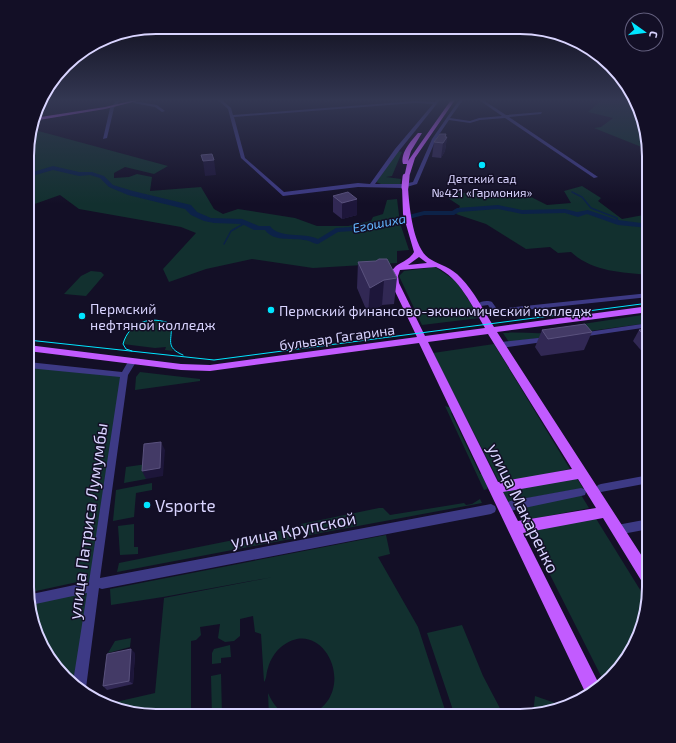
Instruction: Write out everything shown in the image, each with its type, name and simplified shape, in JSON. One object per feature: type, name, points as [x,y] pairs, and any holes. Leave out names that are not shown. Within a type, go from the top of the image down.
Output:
[{"type":"main road","points":[[420,135],[410,148],[404,191],[406,214],[418,252],[426,260],[448,270],[460,281],[642,569]]},
{"type":"main road","points":[[409,158],[427,135]]},
{"type":"main road","points":[[398,268],[414,258],[418,252]]},
{"type":"main road","points":[[398,268],[437,264]]},
{"type":"main road","name":"улица Макаренко","points":[[398,268],[395,273],[395,283],[591,686]]},
{"type":"main road","name":"бульвар Гагарина","points":[[34,349],[185,368],[210,368],[642,310]]},
{"type":"main road","points":[[495,488],[580,472]]},
{"type":"main road","points":[[515,528],[606,512]]},
{"type":"street","points":[[237,135],[242,157],[283,194],[372,184],[376,186],[403,186],[415,184],[424,154],[437,135]]},
{"type":"street","points":[[372,184],[411,135]]},
{"type":"street","points":[[533,135],[596,178]]},
{"type":"street","points":[[399,150],[410,148]]},
{"type":"street","points":[[418,148],[418,151],[424,154]]},
{"type":"street","points":[[399,150],[409,158],[424,154]]},
{"type":"street","points":[[481,304],[490,304],[495,311],[642,296]]},
{"type":"street","points":[[573,336],[642,327]]},
{"type":"street","points":[[501,345],[558,338]]},
{"type":"street","name":"улица Патриса Лумумбы","points":[[80,682],[124,376],[132,362]]},
{"type":"street","points":[[34,366],[124,376]]},
{"type":"street","points":[[601,488],[642,480]]},
{"type":"street","points":[[510,506],[581,492]]},
{"type":"street","name":"улица Крупской","points":[[102,583],[491,509]]},
{"type":"street","points":[[617,530],[642,525]]},
{"type":"street","points":[[34,599],[87,587]]},
{"type":"green space","points":[[36,135],[52,135],[168,166],[154,174],[125,167],[114,173],[114,178],[129,177],[137,174],[152,177],[150,191],[201,187],[214,209],[223,214],[238,209],[295,218],[317,226],[348,226],[371,221],[373,217],[383,214],[387,200],[397,199],[400,223],[409,250],[397,251],[397,263],[313,268],[252,259],[206,269],[169,282],[163,269],[196,233],[181,227],[79,209],[60,195],[34,204],[34,156]]},
{"type":"green space","points":[[611,135],[640,135],[642,147]]},
{"type":"green space","points":[[398,151],[402,152],[392,176],[386,177],[401,179],[400,185],[381,184],[376,182]]},
{"type":"green space","points":[[582,186],[601,198],[598,201],[622,219],[642,215],[642,274],[607,270],[588,264],[571,252],[558,253],[550,247],[526,249],[486,224],[456,214],[460,206],[448,198],[449,193],[499,193],[531,197],[547,205],[571,203],[564,191]]},
{"type":"green space","points":[[434,266],[457,282],[480,318],[422,325],[399,276],[404,271]]},
{"type":"green space","points":[[91,271],[101,272],[104,275],[86,296],[64,294],[81,276]]},
{"type":"green space","points":[[642,315],[642,324],[509,342],[503,333],[550,333],[568,329],[576,325]]},
{"type":"green space","points":[[151,320],[170,324],[170,344],[173,351],[165,350],[166,347],[155,348],[123,344],[127,334],[135,326]]},
{"type":"green space","points":[[494,344],[570,469],[500,484],[433,353]]},
{"type":"green space","points":[[34,366],[124,375],[94,581],[85,584],[82,581],[34,591]]},
{"type":"green space","points":[[140,372],[200,379],[200,381],[135,390],[136,377]]},
{"type":"green space","points":[[445,406],[451,408],[453,412],[451,413],[480,474],[483,474],[488,486],[487,489],[484,490]]},
{"type":"green space","points":[[147,464],[146,479],[124,483],[126,467]]},
{"type":"green space","points":[[576,477],[583,488],[507,502],[502,491]]},
{"type":"green space","points":[[152,483],[152,490],[136,493],[134,517],[113,521],[116,490]]},
{"type":"green space","points":[[581,495],[589,508],[522,521],[516,508]]},
{"type":"green space","points":[[480,499],[482,503],[304,536],[301,524],[379,508],[383,508],[390,515],[464,503],[466,505],[472,504]]},
{"type":"green space","points":[[595,517],[642,593],[640,611],[633,634],[622,655],[602,678],[528,531]]},
{"type":"green space","points":[[134,524],[134,547],[138,547],[138,554],[120,555],[118,526]]},
{"type":"green space","points":[[289,529],[295,530],[296,538],[117,572],[119,563]]},
{"type":"green space","points":[[386,535],[390,554],[378,557],[418,627],[445,709],[318,709],[324,705],[332,691],[334,675],[330,660],[322,648],[311,640],[296,639],[281,647],[271,659],[264,682],[261,634],[255,632],[253,616],[240,619],[240,636],[234,641],[225,642],[218,638],[220,624],[200,627],[201,635],[196,640],[191,641],[191,709],[148,709],[117,703],[115,702],[155,693],[164,598],[273,577],[111,605],[110,589]]},
{"type":"green space","points":[[93,585],[80,682],[54,655],[40,626],[34,598]]},
{"type":"green space","points":[[462,625],[483,676],[500,709],[453,709],[427,633]]},
{"type":"green space","points":[[131,638],[130,647],[108,653],[115,641]]},
{"type":"green space","points":[[230,645],[231,657],[221,658],[221,663],[212,664],[212,653],[214,649]]},
{"type":"green space","points":[[221,674],[222,709],[212,709],[211,676]]},
{"type":"green space","points":[[268,693],[278,709],[269,709]]},
{"type":"green space","points":[[535,696],[557,704],[544,707],[534,708]]},
{"type":"building","points":[[439,135],[446,135],[445,137],[447,137],[443,143],[434,142]]},
{"type":"building","points":[[212,154],[214,160],[203,161],[201,155]]},
{"type":"building","points":[[348,192],[357,199],[342,203],[333,196]]},
{"type":"building","points":[[379,259],[387,259],[397,278],[384,280],[370,288],[358,262],[376,261]]},
{"type":"building","points":[[585,324],[592,332],[548,339],[542,330]]},
{"type":"building","points":[[161,442],[160,468],[142,471],[144,444]]},
{"type":"building","points":[[131,649],[129,681],[103,686],[107,654]]},
{"type":"waterway","name":"Егошиха","points":[[34,173],[53,168],[79,174],[90,173],[102,177],[111,186],[131,193],[188,207],[192,209],[194,213],[209,220],[237,221],[247,223],[257,228],[267,228],[270,232],[277,235],[285,235],[293,238],[310,238],[318,242],[336,230],[367,228],[400,218],[424,213],[454,213],[457,210],[498,207],[522,212],[565,211],[578,215],[583,212],[588,212],[601,218],[642,226]]},
{"type":"waterway","points":[[572,192],[582,197],[591,208],[617,218],[618,222]]},
{"type":"waterway","points":[[224,244],[231,231],[245,223]]},
{"type":"tram line","points":[[34,341],[214,360],[642,304]]},
{"type":"tram line","points":[[132,351],[126,349],[123,344],[130,330],[142,322],[156,320],[171,324],[171,346],[183,355]]},
{"type":"place","name":"Детский сад №421 «Гармония»","points":[[482,165]]},
{"type":"place","name":"Пермский финансово-экономический колледж","points":[[271,310]]},
{"type":"place","name":"Пермский нефтяной колледж","points":[[82,316]]},
{"type":"place","name":"Vsporte","points":[[147,505]]}]
